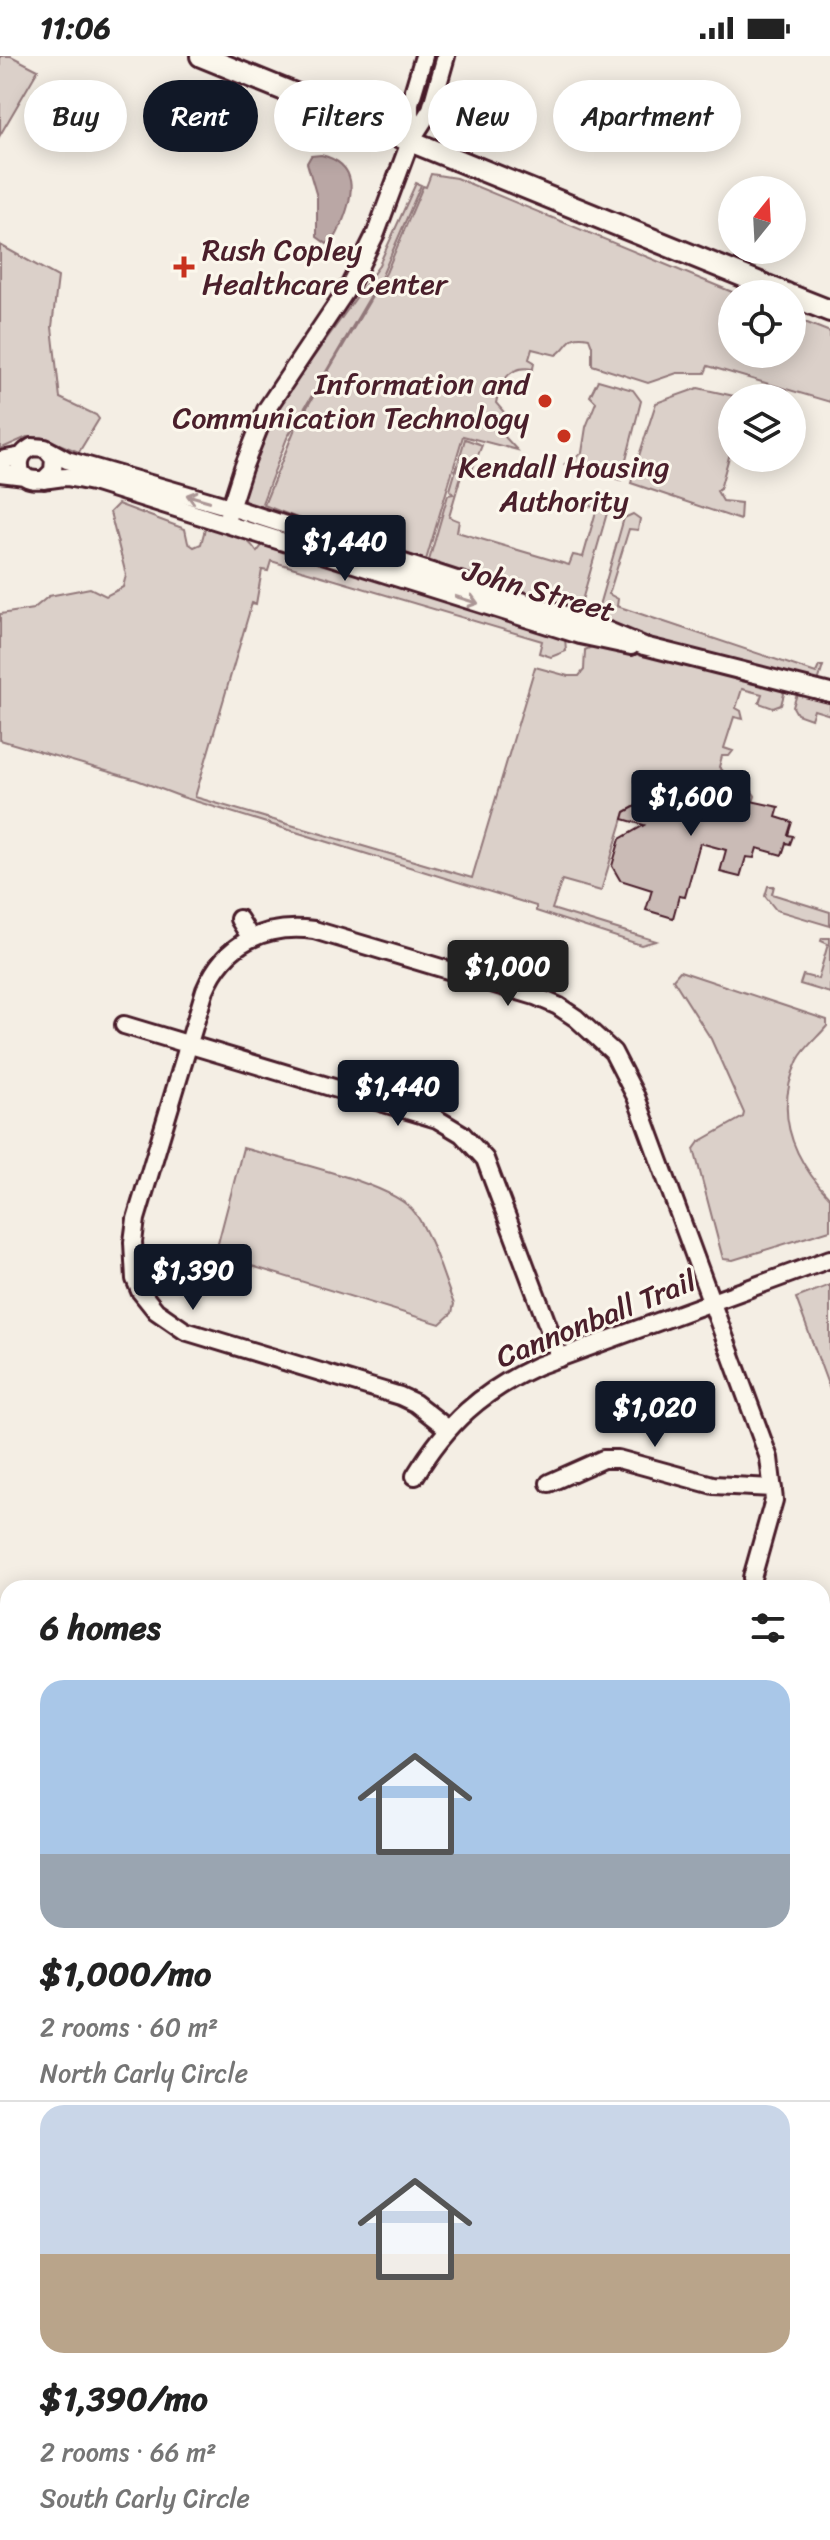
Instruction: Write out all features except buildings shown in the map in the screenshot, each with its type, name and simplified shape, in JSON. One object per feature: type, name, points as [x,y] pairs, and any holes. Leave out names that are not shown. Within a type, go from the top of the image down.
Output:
[{"type":"main road","points":[[201,56],[274,86]]},
{"type":"main road","points":[[412,143],[752,280]]},
{"type":"main road","points":[[806,302],[830,311]]},
{"type":"street","points":[[412,96],[424,56]]},
{"type":"street","points":[[412,139],[431,109],[446,56]]},
{"type":"street","points":[[225,524],[266,410],[351,283],[376,233],[406,152]]},
{"type":"street","points":[[0,460],[22,456],[32,447],[45,448],[54,458],[54,467],[44,480],[30,480],[20,463],[22,456]]},
{"type":"street","name":"John Street","points":[[45,448],[101,477],[225,524],[580,635],[629,646],[644,646]]},
{"type":"street","points":[[0,473],[25,476]]},
{"type":"street","name":"John Street","points":[[44,480],[101,477],[230,507],[584,621],[644,646],[830,693]]},
{"type":"street","points":[[239,919],[250,937]]},
{"type":"street","points":[[447,1428],[415,1403],[400,1396],[185,1331],[146,1301],[135,1279],[136,1219],[210,978],[232,950],[250,937],[280,928],[314,930],[535,996],[576,1018],[613,1052],[636,1097],[769,1458],[773,1488],[771,1516],[752,1578]]},
{"type":"street","points":[[124,1025],[437,1119],[462,1134],[474,1145],[492,1175],[560,1358]]},
{"type":"street","name":"Cannonball Trail","points":[[415,1476],[447,1428],[463,1412],[510,1379],[830,1259]]},
{"type":"street","points":[[549,1483],[603,1459],[618,1459],[698,1483],[773,1488]]},
{"type":"shaded area","points":[[0,56],[11,56],[38,70],[32,80],[24,80],[24,94],[0,135]]},
{"type":"shaded area","points":[[321,155],[342,165],[348,173],[351,191],[336,235],[327,244],[317,237],[317,197],[307,163],[311,156]]},
{"type":"shaded area","points":[[431,174],[456,178],[718,286],[718,368],[806,368],[806,323],[830,332],[830,402],[806,395],[806,384],[769,384],[708,366],[705,373],[677,373],[648,383],[592,365],[589,338],[577,337],[556,355],[532,349],[529,359],[534,362],[533,369],[518,369],[503,382],[496,403],[509,418],[505,437],[517,450],[463,436],[426,560],[320,527],[264,505],[296,426],[386,273],[423,186],[426,187]]},
{"type":"shaded area","points":[[416,183],[421,185],[381,278],[287,438],[259,511],[246,506],[243,495],[249,476],[280,404],[378,267]]},
{"type":"shaded area","points":[[0,245],[58,277],[52,327],[60,398],[99,419],[79,452],[42,437],[27,437],[0,449]]},
{"type":"shaded area","points":[[598,380],[633,390],[641,401],[621,480],[565,464],[582,453],[586,427],[596,402],[590,396]]},
{"type":"shaded area","points":[[698,388],[718,392],[718,472],[725,472],[717,491],[723,501],[741,503],[740,520],[631,483],[636,467],[643,469],[645,464],[637,462],[656,403]]},
{"type":"shaded area","points":[[465,439],[482,445],[472,470],[463,469],[449,517],[459,521],[457,532],[569,565],[573,555],[583,557],[597,508],[590,506],[590,500],[604,504],[607,513],[581,604],[575,610],[428,564],[448,495],[453,494],[450,490]]},
{"type":"shaded area","points":[[118,504],[185,529],[188,543],[194,547],[201,544],[205,529],[227,530],[247,541],[257,552],[264,543],[565,637],[566,651],[551,657],[539,653],[542,641],[271,561],[268,571],[262,570],[256,604],[252,603],[195,797],[472,878],[535,667],[579,676],[584,670],[585,650],[598,644],[781,687],[784,694],[781,705],[773,708],[759,703],[762,694],[742,689],[736,708],[741,711],[743,719],[734,717],[724,748],[733,751],[729,756],[722,756],[719,767],[723,778],[703,787],[701,791],[680,785],[677,792],[654,776],[636,774],[634,781],[640,791],[636,806],[625,812],[601,891],[562,880],[552,909],[656,941],[641,945],[536,911],[536,906],[0,740],[0,614],[33,609],[49,596],[90,588],[106,596],[123,587],[126,575],[110,512]]},
{"type":"shaded area","points":[[263,508],[310,527],[372,547],[262,512]]},
{"type":"shaded area","points":[[633,514],[640,519],[638,530],[629,529],[609,594],[618,599],[617,606],[816,673],[819,666],[823,666],[818,682],[643,637],[600,618],[598,609],[624,518]]},
{"type":"shaded area","points":[[801,693],[830,701],[830,715],[814,710],[811,719],[797,714],[793,707]]},
{"type":"shaded area","points":[[721,780],[750,788],[755,796],[753,802],[723,796],[722,801],[703,796],[705,789]]},
{"type":"shaded area","points":[[768,886],[774,886],[772,894],[830,912],[830,926],[776,910],[765,896]]},
{"type":"shaded area","points":[[822,938],[830,938],[830,993],[800,984],[803,975],[818,979],[828,944],[821,941]]},
{"type":"shaded area","points":[[680,971],[827,1020],[827,1026],[798,1060],[787,1098],[787,1116],[797,1151],[830,1198],[830,1230],[733,1260],[723,1259],[694,1149],[699,1142],[743,1117],[744,1113],[711,1039],[673,979]]},
{"type":"shaded area","points":[[243,1148],[362,1182],[403,1202],[415,1213],[432,1245],[454,1304],[452,1313],[440,1324],[219,1256],[216,1251]]},
{"type":"shaded area","points":[[830,1285],[830,1390],[796,1298]]},
{"type":"place","name":"Rush Copley Healthcare Center","points":[[184,267]]},
{"type":"place","name":"Information and Communication Technology","points":[[545,401]]},
{"type":"place","name":"Kendall Housing Authority","points":[[564,436]]}]
